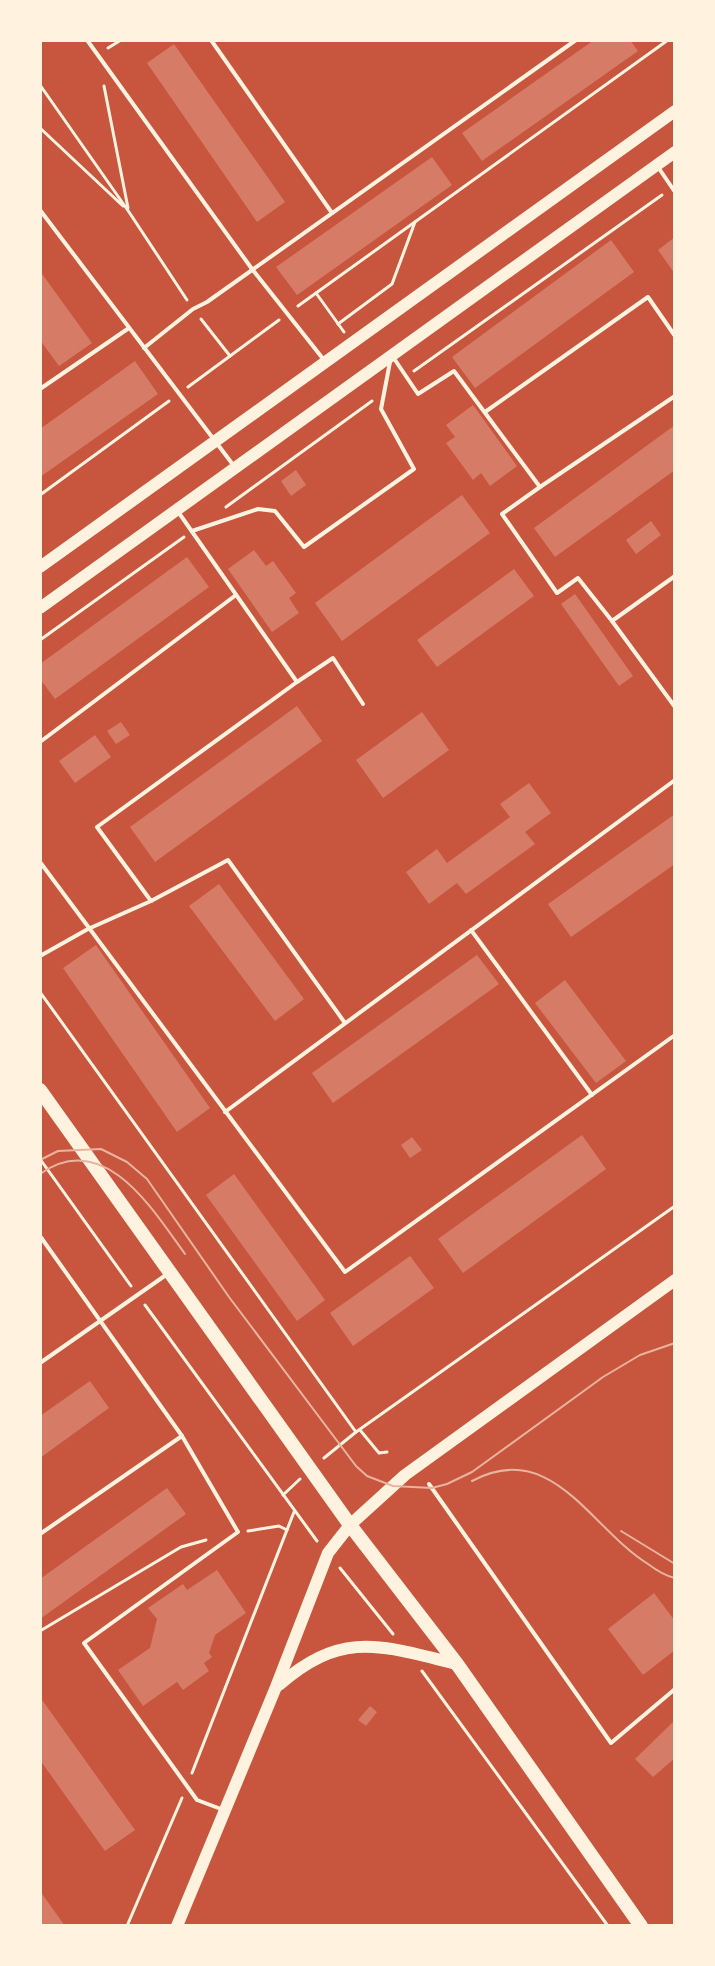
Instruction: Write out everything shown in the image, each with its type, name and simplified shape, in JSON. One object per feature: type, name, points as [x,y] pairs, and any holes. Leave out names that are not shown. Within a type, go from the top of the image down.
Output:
[{"type":"main road","points":[[40,567],[675,111]]},
{"type":"main road","points":[[41,606],[675,152]]},
{"type":"main road","points":[[40,1090],[350,1525],[457,1664],[641,1926]]},
{"type":"main road","points":[[177,1926],[328,1553],[350,1525],[405,1475],[675,1280]]},
{"type":"main road","points":[[276,1687],[301,1666],[331,1651],[354,1646],[407,1651],[457,1664]]},
{"type":"lane","points":[[87,40],[252,269],[325,362]]},
{"type":"lane","points":[[211,40],[332,213]]},
{"type":"lane","points":[[563,40],[567,46]]},
{"type":"lane","points":[[144,348],[193,309],[576,40]]},
{"type":"lane","points":[[657,165],[674,190]]},
{"type":"lane","points":[[40,210],[235,468]]},
{"type":"lane","points":[[485,412],[648,297],[675,336]]},
{"type":"lane","points":[[40,380],[42,388],[129,328]]},
{"type":"lane","points":[[391,355],[418,394],[454,371],[540,487]]},
{"type":"lane","points":[[192,531],[258,509],[275,511],[304,547],[414,469],[381,409],[391,355]]},
{"type":"lane","points":[[675,396],[502,514],[557,593],[578,578],[675,707]]},
{"type":"lane","points":[[177,509],[297,682]]},
{"type":"lane","points":[[612,621],[675,576]]},
{"type":"lane","points":[[40,742],[236,595]]},
{"type":"lane","points":[[151,901],[97,827],[333,658],[363,704]]},
{"type":"lane","points":[[225,1112],[675,780]]},
{"type":"lane","points":[[40,956],[228,860],[345,1023]]},
{"type":"lane","points":[[40,862],[345,1272],[675,1035]]},
{"type":"lane","points":[[471,930],[592,1095]]},
{"type":"lane","points":[[40,1236],[182,1436],[238,1532],[84,1643],[197,1800],[224,1810]]},
{"type":"lane","points":[[40,1363],[171,1272]]},
{"type":"lane","points":[[40,1534],[182,1436]]},
{"type":"lane","points":[[429,1484],[611,1743],[675,1689]]},
{"type":"path","points":[[98,54],[121,40]]},
{"type":"path","points":[[655,40],[660,46]]},
{"type":"path","points":[[40,495],[668,40]]},
{"type":"path","points":[[104,83],[129,212]]},
{"type":"path","points":[[40,85],[193,309],[230,356]]},
{"type":"path","points":[[40,128],[129,212]]},
{"type":"path","points":[[405,377],[674,190]]},
{"type":"path","points":[[338,324],[392,284],[415,222]]},
{"type":"path","points":[[215,514],[385,391]]},
{"type":"path","points":[[40,640],[192,531]]},
{"type":"path","points":[[40,992],[356,1432],[675,1206]]},
{"type":"path","points":[[40,1159],[294,1512],[407,1651],[608,1926]]},
{"type":"path","points":[[360,1430],[379,1453],[387,1452]]},
{"type":"path","points":[[127,1926],[187,1786],[294,1512]]},
{"type":"path","points":[[238,1532],[279,1526],[287,1530]]},
{"type":"path","points":[[40,1631],[181,1547],[208,1540]]},
{"type":"building","points":[[594,40],[630,40],[638,51],[482,161],[462,133]]},
{"type":"building","points":[[174,44],[285,202],[257,222],[147,63]]},
{"type":"building","points":[[432,157],[452,185],[297,295],[276,267]]},
{"type":"building","points":[[675,237],[675,274],[658,250]]},
{"type":"building","points":[[611,240],[634,272],[475,388],[452,357]]},
{"type":"building","points":[[40,271],[92,343],[59,366],[40,340]]},
{"type":"building","points":[[135,361],[158,394],[40,477],[40,429]]},
{"type":"building","points":[[473,405],[517,466],[490,486],[481,473],[473,480],[446,443],[455,437],[446,425]]},
{"type":"building","points":[[675,425],[675,470],[555,557],[534,528]]},
{"type":"building","points":[[296,470],[306,485],[291,496],[281,481]]},
{"type":"building","points":[[462,495],[490,533],[342,641],[315,603]]},
{"type":"building","points":[[651,521],[661,535],[636,554],[626,540]]},
{"type":"building","points":[[254,550],[266,566],[273,561],[296,593],[289,598],[299,613],[272,632],[228,569]]},
{"type":"building","points":[[187,557],[209,587],[55,699],[40,679],[40,664]]},
{"type":"building","points":[[514,569],[534,596],[437,667],[417,640]]},
{"type":"building","points":[[575,594],[633,676],[619,686],[561,604]]},
{"type":"building","points":[[297,706],[322,741],[155,862],[130,827]]},
{"type":"building","points":[[422,712],[449,750],[383,798],[356,760]]},
{"type":"building","points":[[121,722],[130,735],[116,744],[107,731]]},
{"type":"building","points":[[95,735],[111,757],[75,783],[59,761]]},
{"type":"building","points":[[529,783],[551,813],[525,832],[535,844],[466,894],[457,883],[429,904],[406,872],[437,849],[447,863],[510,817],[500,804]]},
{"type":"building","points":[[675,814],[675,864],[571,937],[548,904]]},
{"type":"building","points":[[219,884],[304,999],[275,1021],[189,906]]},
{"type":"building","points":[[96,945],[210,1108],[177,1132],[63,968]]},
{"type":"building","points":[[477,955],[499,984],[333,1103],[312,1073]]},
{"type":"building","points":[[565,980],[626,1061],[596,1083],[535,1003]]},
{"type":"building","points":[[582,1135],[606,1169],[463,1273],[438,1239]]},
{"type":"building","points":[[412,1137],[422,1150],[410,1158],[401,1145]]},
{"type":"building","points":[[234,1174],[325,1300],[297,1321],[206,1195]]},
{"type":"building","points":[[410,1256],[434,1288],[353,1346],[330,1313]]},
{"type":"building","points":[[90,1381],[109,1408],[40,1458],[40,1416]]},
{"type":"building","points":[[167,1488],[186,1514],[40,1619],[40,1579]]},
{"type":"building","points":[[217,1570],[246,1613],[215,1635],[209,1653],[212,1657],[204,1663],[209,1671],[183,1690],[177,1682],[143,1706],[118,1670],[150,1648],[157,1619],[148,1608],[183,1584],[187,1590]]},
{"type":"building","points":[[654,1593],[675,1621],[675,1650],[643,1675],[608,1629]]},
{"type":"building","points":[[40,1697],[135,1830],[105,1851],[40,1760]]},
{"type":"building","points":[[370,1706],[377,1712],[366,1726],[358,1720]]},
{"type":"building","points":[[675,1720],[675,1758],[653,1777],[635,1759]]},
{"type":"building","points":[[40,1891],[65,1926],[40,1926]]},
{"type":"tram line","points":[[40,1160],[58,1151],[101,1149],[127,1162],[147,1179],[229,1297],[356,1466],[367,1476],[393,1486],[432,1488],[472,1472],[603,1377],[640,1355],[675,1343]]},
{"type":"tram line","points":[[40,1174],[63,1162],[85,1161],[106,1167],[142,1197],[185,1254]]},
{"type":"tram line","points":[[472,1481],[500,1471],[525,1471],[548,1479],[569,1493],[627,1549],[657,1571],[675,1578]]},
{"type":"tram line","points":[[621,1531],[675,1564]]}]
